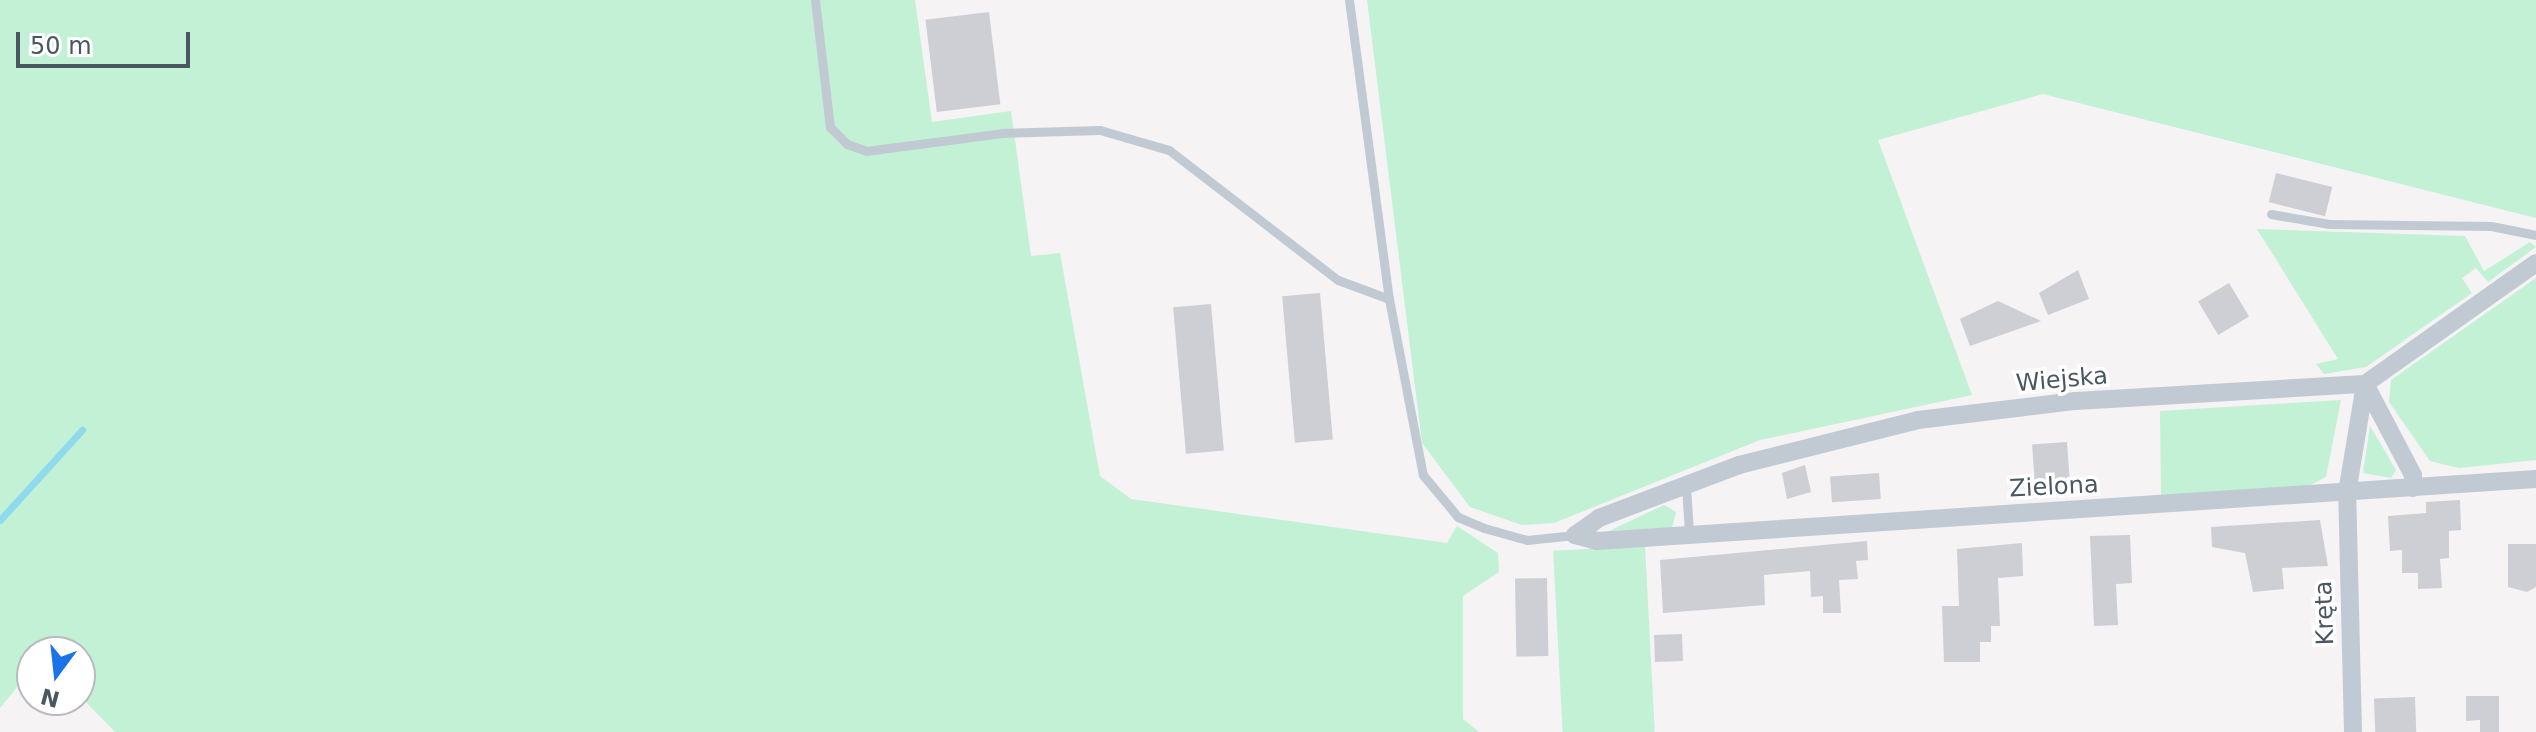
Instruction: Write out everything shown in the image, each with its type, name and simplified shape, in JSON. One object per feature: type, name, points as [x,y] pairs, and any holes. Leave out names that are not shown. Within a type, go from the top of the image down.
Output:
[{"type":"street","points":[[2413,488],[2413,475],[2365,384],[2536,263]]},
{"type":"street","name":"Wiejska","points":[[1575,535],[1599,518],[1812,442],[1918,420],[2076,401],[2365,384]]},
{"type":"street","name":"Kręta","points":[[2353,732],[2347,493],[2365,384]]},
{"type":"street","name":"Zielona","points":[[1575,535],[1597,541],[1689,532],[2536,479]]},
{"type":"lane","points":[[815,0],[830,127],[847,144],[866,151],[1002,133],[1100,130],[1169,150],[1338,280],[1389,299]]},
{"type":"lane","points":[[1349,0],[1389,299],[1410,425],[1433,494],[1458,517],[1527,540],[1575,535]]},
{"type":"lane","points":[[2271,214],[2329,224],[2491,226],[2536,235]]},
{"type":"lane","points":[[1686,486],[1689,532]]},
{"type":"green space","points":[[0,0],[915,0],[932,122],[1011,111],[1031,256],[1060,253],[1100,476],[1131,499],[1447,543],[1457,526],[1498,553],[1499,572],[1463,596],[1463,719],[1479,732],[115,732],[96,712],[96,636],[16,636],[16,688],[0,708]]},
{"type":"green space","points":[[1367,0],[2536,0],[2536,218],[2043,94],[1878,140],[1972,395],[1760,440],[1554,523],[1522,525],[1470,507],[1422,443]]},
{"type":"green space","points":[[2257,229],[2465,236],[2484,271],[2530,242],[2536,247],[2488,282],[2476,268],[2462,278],[2472,293],[2366,367],[2324,374],[2316,364],[2338,359]]},
{"type":"green space","points":[[2536,278],[2536,460],[2459,468],[2430,461],[2389,402],[2391,380]]},
{"type":"green space","points":[[2341,400],[2326,477],[2301,490],[2161,499],[2160,411]]},
{"type":"green space","points":[[2370,426],[2396,470],[2391,478],[2363,473]]},
{"type":"green space","points":[[1664,505],[1676,512],[1672,528],[1609,531]]},
{"type":"green space","points":[[1645,546],[1655,732],[1563,732],[1553,551]]},
{"type":"building","points":[[989,12],[1000,104],[937,112],[925,20]]},
{"type":"building","points":[[2276,173],[2332,187],[2325,216],[2269,202]]},
{"type":"building","points":[[2078,270],[2089,299],[2048,315],[2039,293]]},
{"type":"building","points":[[2229,283],[2249,316],[2218,335],[2198,302]]},
{"type":"building","points":[[1320,293],[1333,439],[1295,443],[1282,296]]},
{"type":"building","points":[[1998,301],[2041,321],[1970,346],[1960,319]]},
{"type":"building","points":[[1211,304],[1224,450],[1186,454],[1173,307]]},
{"type":"building","points":[[2067,442],[2070,481],[2035,483],[2032,444]]},
{"type":"building","points":[[1805,465],[1811,492],[1787,499],[1782,473]]},
{"type":"building","points":[[1879,473],[1881,499],[1832,502],[1830,476]]},
{"type":"building","points":[[2460,500],[2461,530],[2449,531],[2449,558],[2440,559],[2442,588],[2418,589],[2418,573],[2402,573],[2402,550],[2390,551],[2388,516],[2426,513],[2426,502]]},
{"type":"building","points":[[2320,520],[2328,566],[2282,568],[2284,589],[2253,592],[2245,553],[2212,547],[2211,527]]},
{"type":"building","points":[[2130,535],[2132,583],[2116,584],[2118,625],[2094,626],[2090,536]]},
{"type":"building","points":[[1867,541],[1868,560],[1856,561],[1858,579],[1839,580],[1841,613],[1823,613],[1823,596],[1811,597],[1810,571],[1764,575],[1765,605],[1663,613],[1660,560]]},
{"type":"building","points":[[2022,543],[2023,576],[1998,578],[2000,626],[1991,626],[1991,642],[1980,642],[1980,662],[1944,662],[1942,606],[1959,606],[1957,549]]},
{"type":"building","points":[[2508,544],[2536,544],[2536,587],[2527,592],[2508,587]]},
{"type":"building","points":[[1547,578],[1548,656],[1516,657],[1515,579]]},
{"type":"building","points":[[1682,634],[1683,661],[1655,662],[1654,635]]},
{"type":"building","points":[[2466,696],[2499,696],[2499,732],[2480,732],[2480,720],[2466,721]]},
{"type":"building","points":[[2415,697],[2416,732],[2375,732],[2374,698]]},
{"type":"waterway","points":[[0,520],[82,430]]}]
